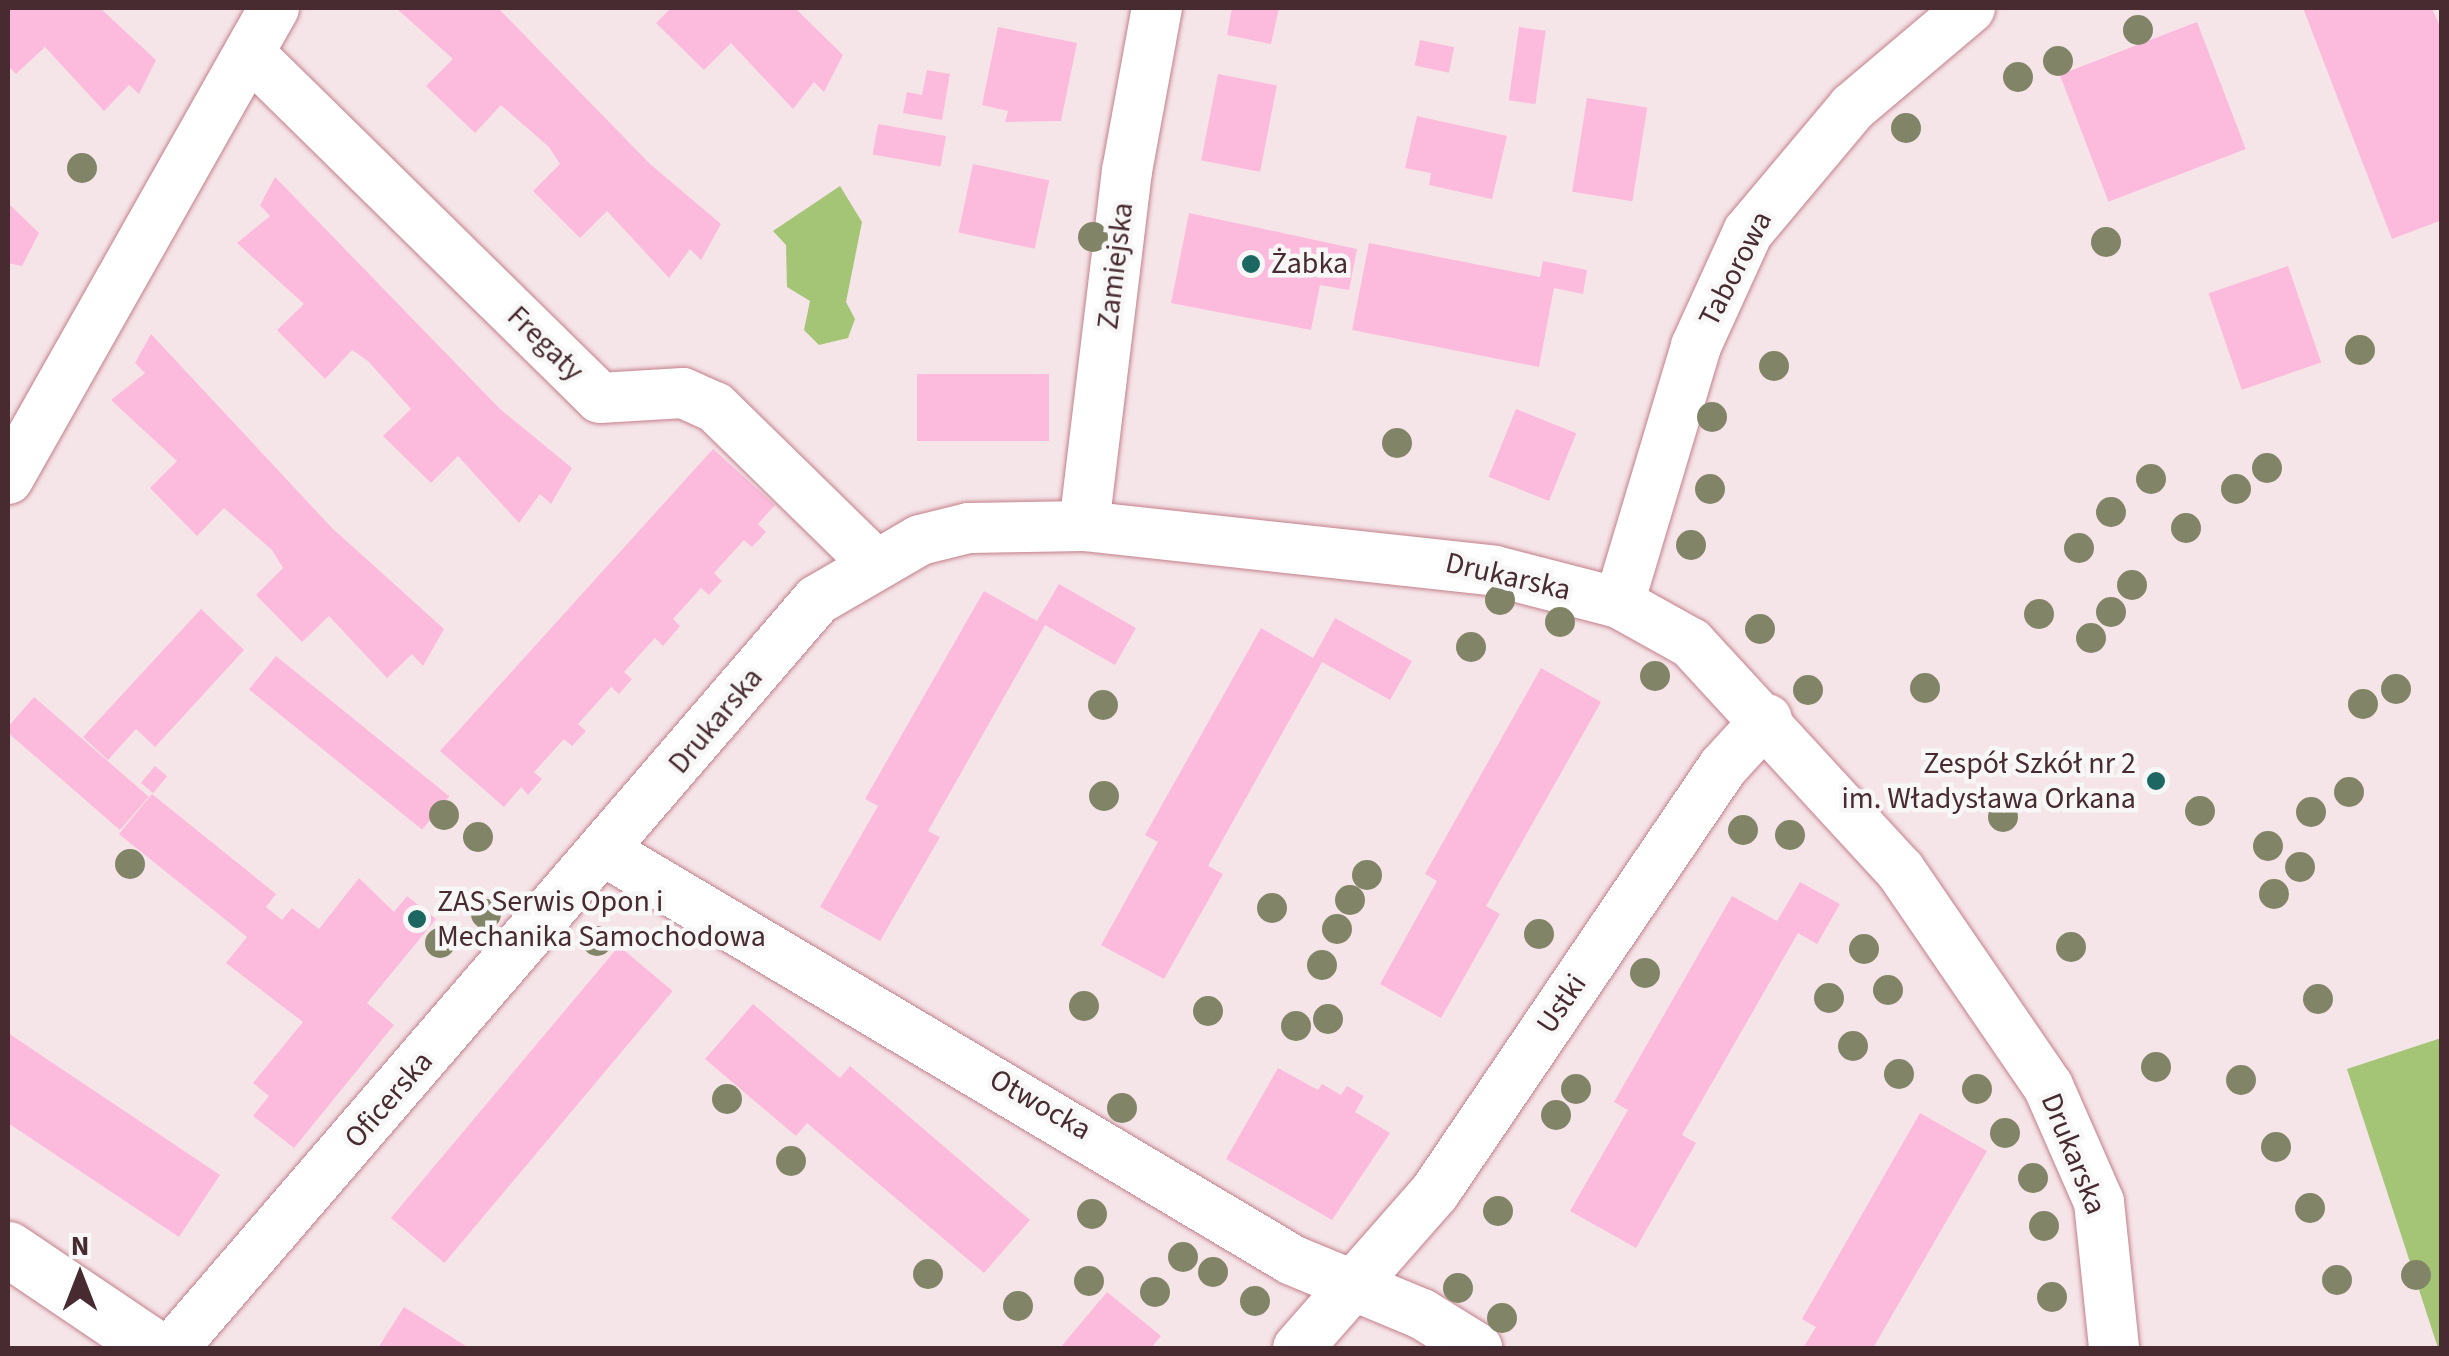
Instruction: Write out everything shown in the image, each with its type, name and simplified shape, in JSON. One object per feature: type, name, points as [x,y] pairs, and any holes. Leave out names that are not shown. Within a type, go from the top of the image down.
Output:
[{"type":"street","points":[[8,479],[274,8]]},
{"type":"street","name":"Zamiejska","points":[[1084,526],[1127,171],[1157,8]]},
{"type":"street","name":"Taborowa","points":[[1619,603],[1696,346],[1748,232],[1854,107],[1970,8]]},
{"type":"street","name":"Fregaty","points":[[249,53],[600,398],[683,393],[715,406],[872,561]]},
{"type":"street","name":"Drukarska","points":[[606,852],[818,600],[872,561],[969,528],[1084,526],[1409,556],[1619,603],[1691,643],[1767,719],[1900,870],[2048,1086],[2099,1202],[2114,1348]]},
{"type":"street","name":"Ustki","points":[[1298,1348],[1435,1192],[1723,768],[1767,719]]},
{"type":"street","name":"Otwocka","points":[[606,852],[1292,1260],[1354,1285],[1477,1348]]},
{"type":"street","name":"Oficerska","points":[[173,1348],[606,852]]},
{"type":"street","points":[[8,1249],[156,1348]]},
{"type":"green space","points":[[840,186],[862,222],[846,302],[855,319],[848,338],[819,345],[804,330],[810,301],[787,287],[786,245],[773,231]]},
{"type":"green space","points":[[2441,1038],[2442,1348],[2438,1348],[2347,1069]]},
{"type":"building","points":[[8,8],[100,8],[156,60],[139,94],[129,85],[104,111],[45,47],[16,74],[8,66]]},
{"type":"building","points":[[396,8],[498,8],[650,164],[721,224],[701,260],[690,249],[669,278],[607,211],[580,238],[533,191],[560,164],[549,147],[501,105],[475,133],[426,86],[453,59]]},
{"type":"building","points":[[671,8],[795,8],[843,55],[824,92],[814,82],[793,109],[731,43],[704,70],[656,23]]},
{"type":"building","points":[[1232,8],[1279,8],[1271,44],[1227,35]]},
{"type":"building","points":[[2303,8],[2432,8],[2442,31],[2442,220],[2392,239]]},
{"type":"building","points":[[2197,22],[2246,149],[2109,202],[2060,75]]},
{"type":"building","points":[[998,27],[1077,43],[1061,121],[1005,122],[1008,111],[982,105]]},
{"type":"building","points":[[1519,27],[1546,31],[1535,104],[1509,100]]},
{"type":"building","points":[[1420,40],[1454,47],[1449,73],[1415,65]]},
{"type":"building","points":[[927,70],[950,74],[942,120],[903,113],[907,92],[922,95]]},
{"type":"building","points":[[1218,74],[1277,85],[1260,172],[1201,160]]},
{"type":"building","points":[[1587,98],[1647,108],[1632,201],[1572,192]]},
{"type":"building","points":[[1417,116],[1507,136],[1492,199],[1429,185],[1431,173],[1405,168]]},
{"type":"building","points":[[878,124],[946,136],[941,167],[873,155]]},
{"type":"building","points":[[973,164],[1049,180],[1035,249],[958,232]]},
{"type":"building","points":[[275,177],[500,409],[572,468],[551,504],[540,494],[519,523],[458,456],[431,483],[383,436],[411,409],[368,361],[352,350],[325,379],[277,330],[304,304],[237,243],[270,216],[260,205]]},
{"type":"building","points":[[8,203],[39,233],[22,266],[8,263]]},
{"type":"building","name":"Żabka","points":[[1189,213],[1357,249],[1349,290],[1320,285],[1311,330],[1171,303]]},
{"type":"building","points":[[1369,243],[1540,277],[1543,261],[1587,270],[1583,294],[1554,288],[1539,367],[1352,330]]},
{"type":"building","points":[[2288,266],[2321,362],[2242,390],[2209,293]]},
{"type":"building","points":[[151,334],[332,528],[444,629],[423,666],[412,654],[387,678],[329,616],[302,642],[256,595],[283,568],[272,550],[224,508],[197,536],[150,488],[177,461],[111,400],[145,373],[135,363]]},
{"type":"building","points":[[917,374],[1049,374],[1049,441],[917,441]]},
{"type":"building","points":[[1516,409],[1576,433],[1549,501],[1489,477]]},
{"type":"building","points":[[713,449],[775,505],[758,524],[766,532],[752,547],[744,540],[714,573],[722,581],[709,595],[701,588],[673,619],[680,626],[663,646],[655,638],[624,672],[632,679],[619,694],[611,687],[578,724],[586,731],[572,746],[564,739],[534,772],[542,779],[528,795],[521,787],[504,807],[440,751]]},
{"type":"building","points":[[1059,584],[1136,628],[1115,665],[1045,625],[928,831],[940,837],[880,941],[820,907],[878,806],[865,799],[984,591],[1037,621]]},
{"type":"building","points":[[201,609],[244,650],[155,747],[136,729],[108,760],[83,737]]},
{"type":"building","points":[[1335,618],[1412,661],[1390,700],[1322,662],[1208,866],[1223,874],[1164,979],[1101,945],[1158,842],[1145,835],[1261,628],[1313,658]]},
{"type":"building","points":[[276,656],[449,796],[422,830],[249,689]]},
{"type":"building","points":[[1541,668],[1601,702],[1486,906],[1500,914],[1441,1018],[1380,984],[1437,881],[1425,874]]},
{"type":"building","points":[[34,697],[149,797],[120,830],[8,733],[8,727]]},
{"type":"building","points":[[155,766],[167,776],[153,793],[141,783]]},
{"type":"building","points":[[152,794],[276,894],[266,907],[282,920],[292,908],[319,929],[359,878],[394,912],[407,896],[436,919],[367,1003],[394,1025],[294,1148],[253,1116],[269,1096],[253,1083],[303,1022],[226,963],[247,937],[119,834]]},
{"type":"building","points":[[1800,882],[1840,904],[1817,944],[1798,933],[1682,1135],[1696,1143],[1636,1248],[1570,1211],[1628,1110],[1614,1102],[1732,896],[1777,921]]},
{"type":"building","points":[[619,946],[673,991],[444,1263],[391,1218]]},
{"type":"building","points":[[753,1004],[840,1078],[850,1066],[1030,1220],[984,1273],[807,1123],[796,1136],[705,1059]]},
{"type":"building","points":[[8,1033],[220,1175],[179,1237],[8,1123]]},
{"type":"building","points":[[1278,1068],[1318,1090],[1322,1084],[1341,1095],[1347,1086],[1364,1096],[1355,1112],[1390,1133],[1332,1220],[1226,1159]]},
{"type":"building","points":[[1920,1113],[1987,1151],[1873,1348],[1803,1348],[1816,1327],[1802,1319]]},
{"type":"building","points":[[1107,1292],[1161,1336],[1151,1348],[1060,1348]]},
{"type":"building","points":[[404,1307],[469,1348],[378,1348]]},
{"type":"place","name":"Żabka","points":[[1251,264]]},
{"type":"place","name":"Zespół Szkół nr 2 im. Władysława Orkana","points":[[2156,781]]},
{"type":"place","name":"ZAS Serwis Opon i Mechanika Samochodowa","points":[[417,919]]}]
